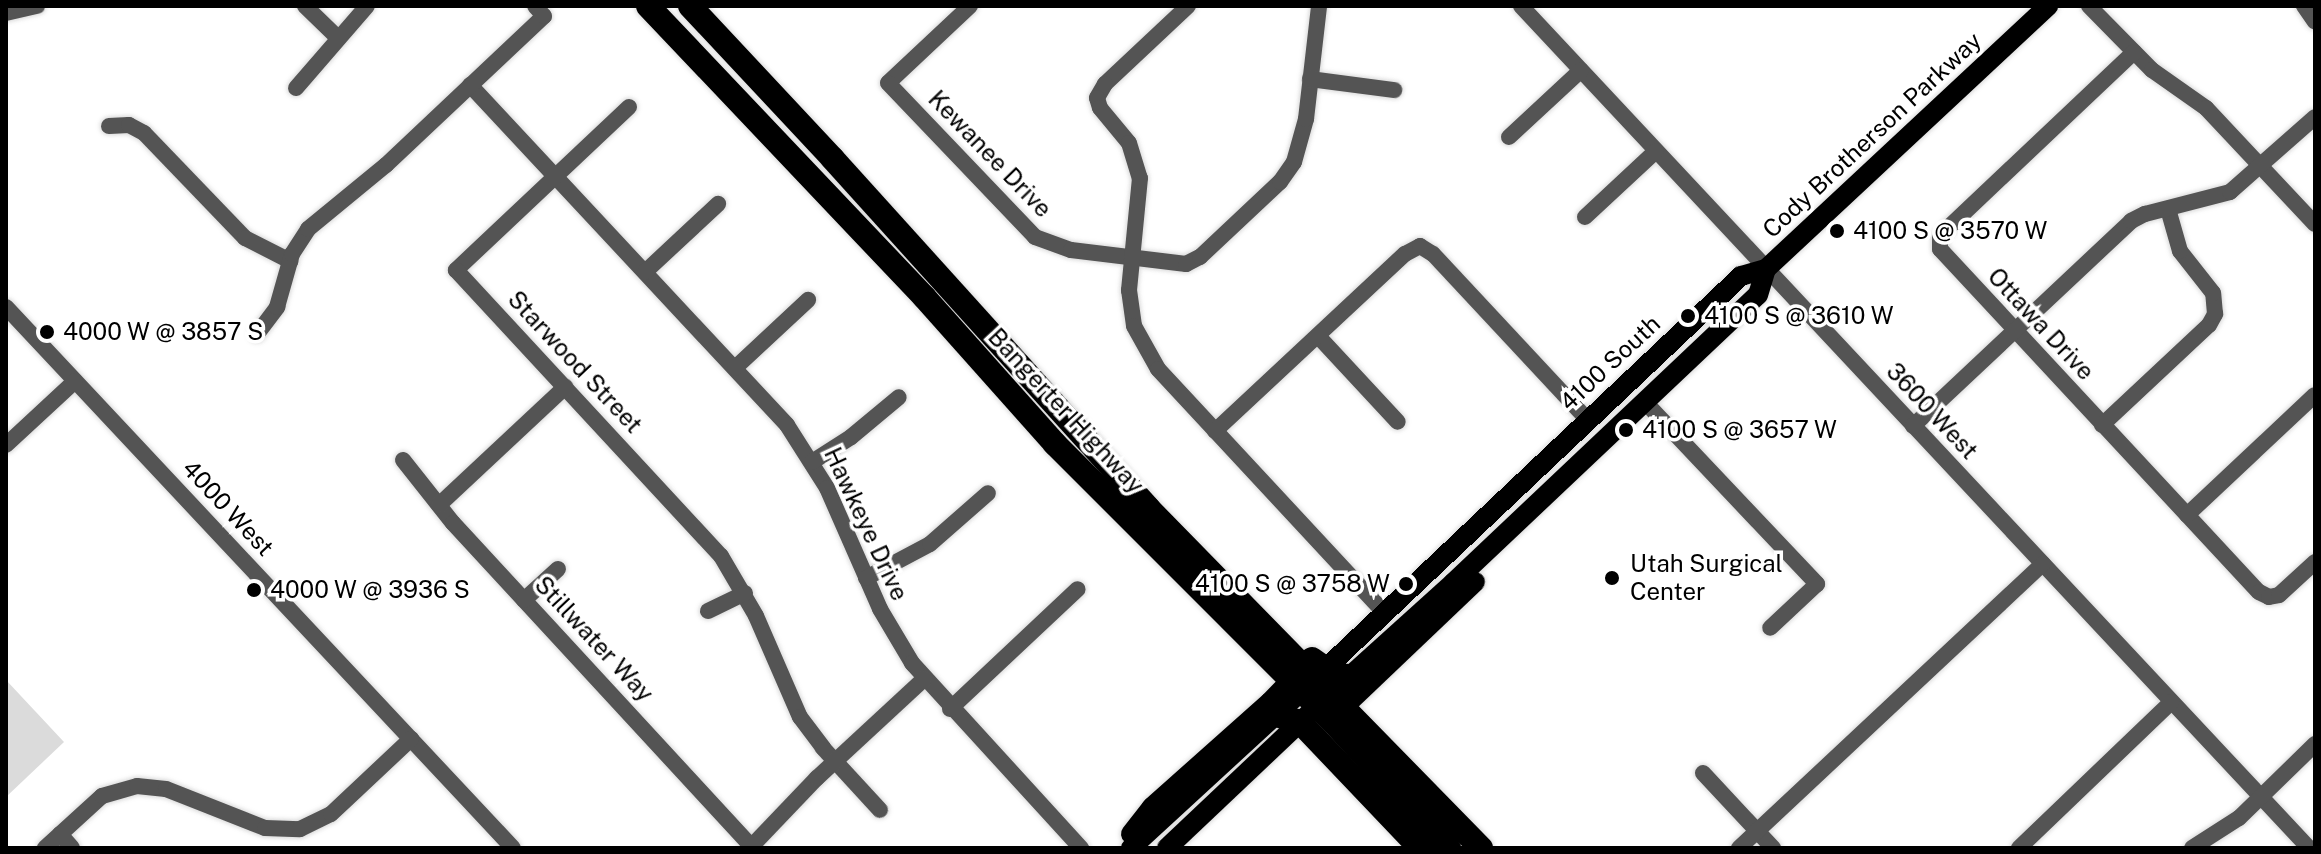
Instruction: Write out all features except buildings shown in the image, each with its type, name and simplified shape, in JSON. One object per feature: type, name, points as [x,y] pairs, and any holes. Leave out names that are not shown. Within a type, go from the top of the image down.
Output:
[{"type":"highway","name":"Bangerter Highway","points":[[648,6],[925,298],[1111,504],[1321,694],[1481,848]]},
{"type":"highway","name":"Bangerter Highway","points":[[690,6],[885,215],[1110,468],[1290,652],[1449,848]]},
{"type":"highway","points":[[925,298],[947,307],[1082,454],[1133,480],[1163,504],[1321,694],[1420,848]]},
{"type":"highway","points":[[1276,715],[1321,694]]},
{"type":"main road","name":"Cody Brotherson Parkway","points":[[1766,269],[2048,6]]},
{"type":"main road","name":"4100 South","points":[[1321,694],[1384,612],[1741,276],[1766,269]]},
{"type":"main road","name":"4100 South","points":[[1167,848],[1321,694],[1504,534],[1758,295],[1766,269]]},
{"type":"main road","points":[[1128,848],[1132,832],[1152,807],[1321,694],[1483,574],[1517,504],[1631,396],[1652,360]]},
{"type":"main road","points":[[1128,848],[1276,715]]},
{"type":"street","points":[[6,13],[37,6]]},
{"type":"street","points":[[305,6],[338,38]]},
{"type":"street","points":[[296,88],[314,72],[338,38],[367,6]]},
{"type":"street","name":"Kewanee Drive","points":[[970,6],[888,83],[1028,231],[1062,248],[1133,258],[1194,261],[1280,182],[1300,147],[1319,6]]},
{"type":"street","points":[[1188,6],[1105,84],[1097,98],[1100,108],[1129,143],[1138,169],[1140,197],[1130,303],[1142,345],[1158,369],[1384,612]]},
{"type":"street","name":"3600 West","points":[[1521,6],[2309,848]]},
{"type":"street","points":[[2089,6],[2159,76],[2206,108],[2315,224]]},
{"type":"street","points":[[2304,6],[2315,22]]},
{"type":"street","points":[[257,334],[281,298],[290,261],[303,235],[319,218],[374,176],[470,85],[539,11]]},
{"type":"street","name":"Ottawa Drive","points":[[2134,52],[1940,238],[1943,254],[2256,589],[2269,597],[2283,592],[2315,562]]},
{"type":"street","points":[[1509,137],[1581,70]]},
{"type":"street","points":[[1310,79],[1394,90]]},
{"type":"street","name":"Hawkeye Drive","points":[[470,85],[778,415],[812,462],[831,496],[894,636],[924,679],[1081,848]]},
{"type":"street","points":[[555,176],[629,107]]},
{"type":"street","points":[[1913,426],[2131,221],[2230,192],[2262,167],[2315,117]]},
{"type":"street","points":[[109,126],[129,125],[144,133],[245,238],[290,261]]},
{"type":"street","points":[[1585,217],[1656,151]]},
{"type":"street","name":"Starwood Street","points":[[555,176],[456,270],[712,545],[745,593],[794,707],[835,761],[880,810]]},
{"type":"street","points":[[645,272],[718,204]]},
{"type":"street","points":[[2102,425],[2209,325],[2215,314],[2215,298],[2180,251],[2168,209]]},
{"type":"street","points":[[1215,431],[1405,254],[1420,246],[1433,254],[1588,420]]},
{"type":"street","points":[[735,368],[808,300]]},
{"type":"street","name":"4000 West","points":[[6,307],[513,848]]},
{"type":"street","points":[[1318,336],[1398,422]]},
{"type":"street","points":[[6,445],[75,381]]},
{"type":"street","points":[[439,505],[565,387]]},
{"type":"street","points":[[2187,515],[2315,395]]},
{"type":"street","points":[[812,462],[851,437],[899,397]]},
{"type":"street","points":[[1644,401],[1817,584],[1770,628]]},
{"type":"street","name":"Stillwater Way","points":[[403,460],[524,600],[751,847]]},
{"type":"street","points":[[866,578],[930,544],[988,493]]},
{"type":"street","points":[[1739,848],[2043,564]]},
{"type":"street","points":[[524,600],[558,569]]},
{"type":"street","points":[[950,709],[1078,589]]},
{"type":"street","points":[[708,611],[745,593]]},
{"type":"street","points":[[751,847],[835,761],[924,679]]},
{"type":"street","points":[[2019,848],[2171,702]]},
{"type":"street","points":[[45,848],[102,796],[137,786],[166,789],[265,828],[300,829],[331,814],[411,739]]},
{"type":"street","points":[[2192,848],[2239,818],[2315,744]]},
{"type":"street","points":[[1703,773],[1773,848]]},
{"type":"street","points":[[60,834],[72,848]]},
{"type":"shaded area","points":[[6,680],[64,742],[6,797]]},
{"type":"place","name":"4100 S @ 3570 W","points":[[1837,231]]},
{"type":"place","name":"4100 S @ 3610 W","points":[[1688,316]]},
{"type":"place","name":"4000 W @ 3857 S","points":[[47,332]]},
{"type":"place","name":"4100 S @ 3657 W","points":[[1626,430]]},
{"type":"place","name":"Utah Surgical Center","points":[[1612,578]]},
{"type":"place","name":"4100 S @ 3758 W","points":[[1406,584]]},
{"type":"place","name":"4000 W @ 3936 S","points":[[254,590]]}]
